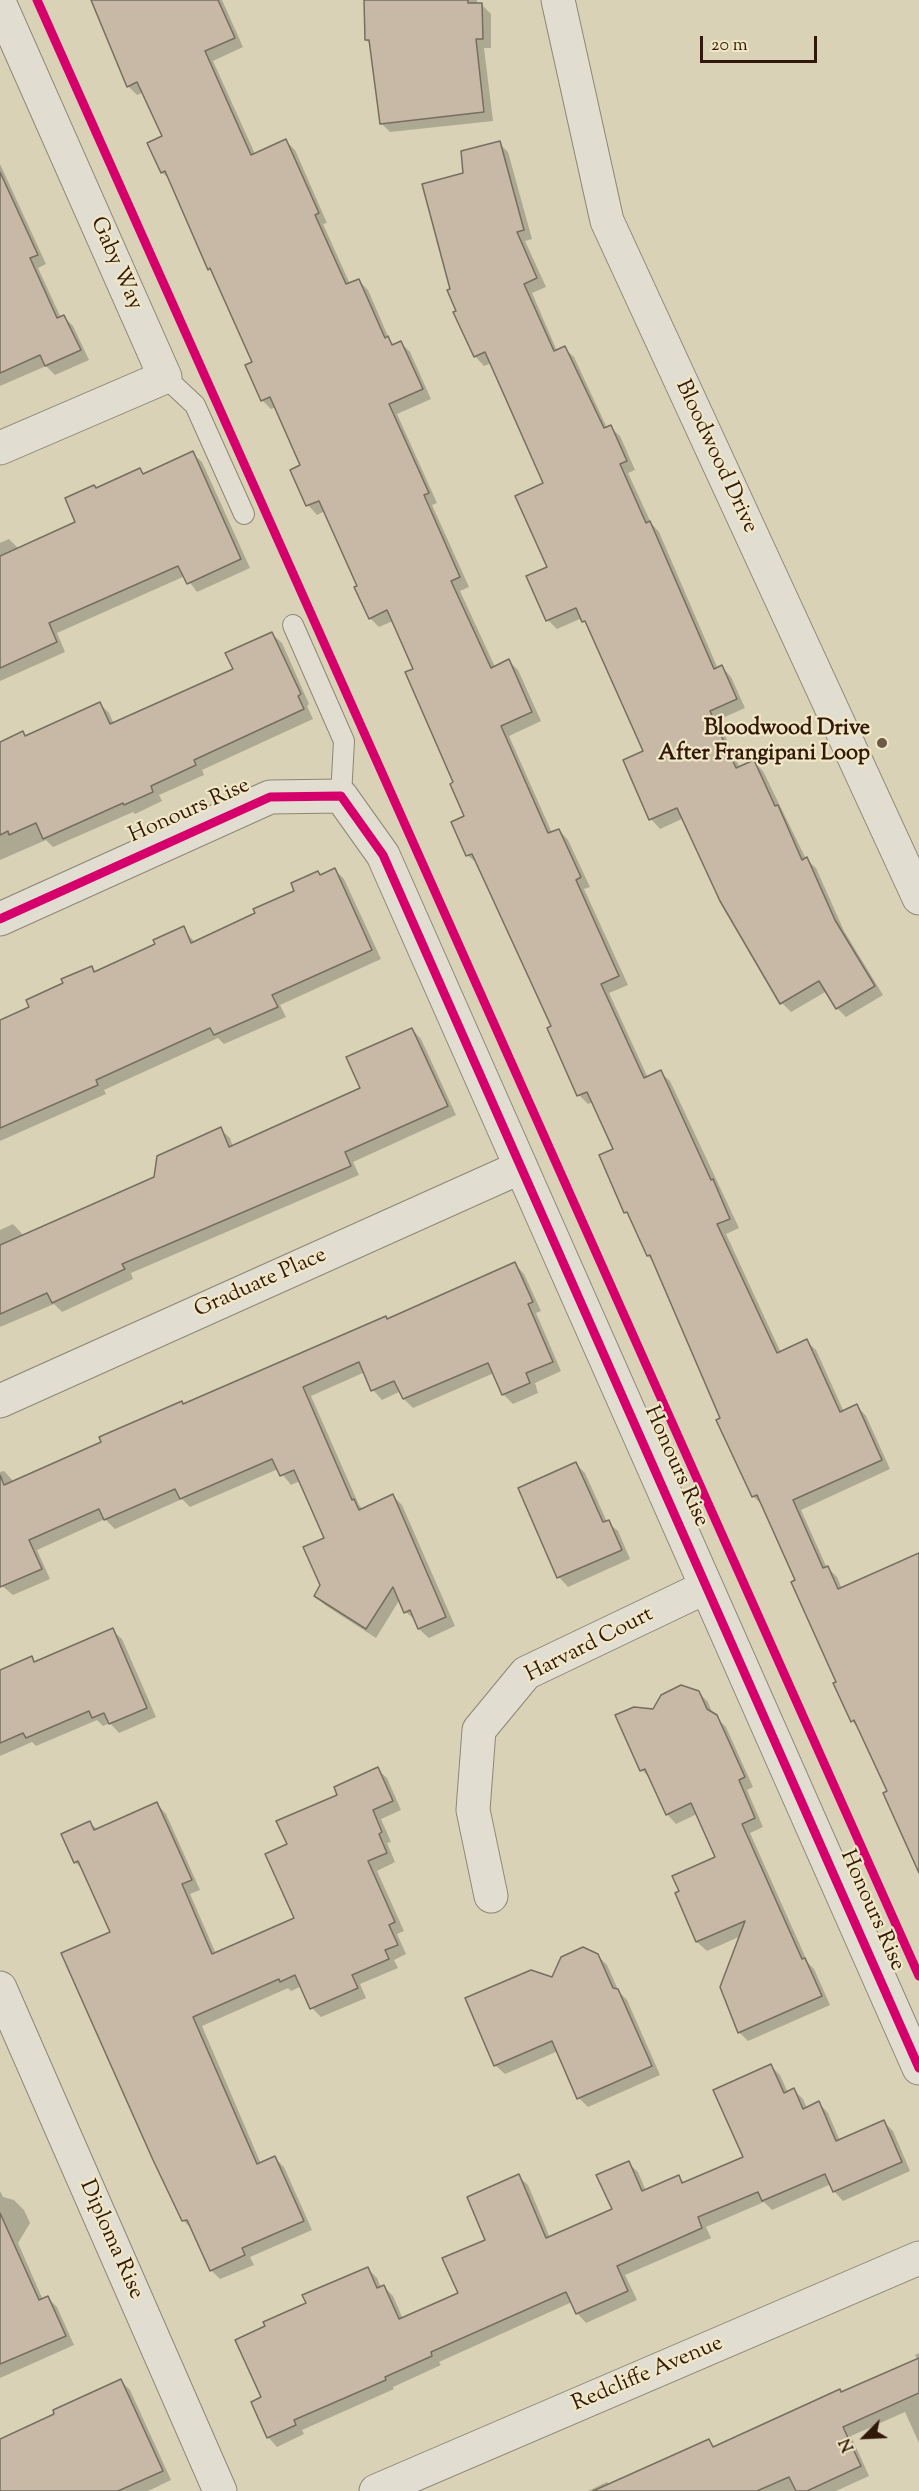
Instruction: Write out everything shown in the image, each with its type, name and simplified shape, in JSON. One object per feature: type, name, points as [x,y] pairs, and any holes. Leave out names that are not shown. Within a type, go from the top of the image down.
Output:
[{"type":"street","name":"Bloodwood Drive","points":[[558,0],[607,221],[919,898]]},
{"type":"street","name":"Gaby Way","points":[[0,4],[165,377]]},
{"type":"street","points":[[0,448],[165,377]]},
{"type":"street","name":"Honours Rise","points":[[0,919],[270,797],[341,796],[383,855],[919,2068]]},
{"type":"street","name":"Graduate Place","points":[[0,1401],[521,1167]]},
{"type":"street","name":"Harvard Court","points":[[491,1896],[473,1810],[479,1730],[526,1673],[706,1587]]},
{"type":"street","name":"Diploma Rise","points":[[0,1988],[220,2491]]},
{"type":"street","name":"Redcliffe Avenue","points":[[376,2491],[919,2258]]},
{"type":"lane","name":"Gaby Way","points":[[165,377],[195,405],[244,514]]},
{"type":"lane","points":[[293,625],[344,741],[341,796]]},
{"type":"building","points":[[91,0],[218,0],[235,38],[205,51],[251,155],[286,139],[319,213],[315,215],[346,284],[359,279],[385,338],[388,336],[392,345],[401,341],[423,389],[389,404],[429,493],[424,495],[460,577],[451,581],[491,668],[509,659],[532,712],[501,726],[548,833],[559,829],[581,877],[576,880],[619,976],[601,984],[644,1078],[661,1070],[711,1180],[713,1179],[730,1219],[717,1224],[777,1353],[807,1339],[840,1412],[857,1404],[882,1460],[793,1500],[823,1568],[828,1566],[838,1589],[919,1553],[919,1873],[883,1793],[887,1791],[854,1720],[851,1722],[833,1683],[836,1682],[791,1582],[795,1580],[757,1495],[752,1497],[716,1420],[720,1418],[650,1255],[647,1256],[627,1212],[624,1213],[599,1155],[613,1149],[587,1092],[577,1096],[547,1028],[551,1026],[472,854],[466,856],[451,822],[464,816],[450,784],[453,782],[405,672],[413,669],[387,610],[369,619],[354,587],[357,586],[319,501],[306,506],[290,470],[300,465],[270,397],[261,401],[245,365],[252,362],[210,268],[208,270],[165,171],[161,173],[147,143],[162,136],[137,82],[127,87]]},
{"type":"building","points":[[364,0],[468,0],[468,3],[482,3],[483,39],[476,39],[484,112],[380,124],[369,40],[365,40]]},
{"type":"building","points":[[500,141],[524,230],[517,232],[537,278],[524,284],[554,351],[565,346],[604,428],[611,425],[627,461],[620,464],[646,523],[650,521],[714,669],[722,665],[737,699],[710,711],[736,768],[754,760],[775,806],[778,805],[802,860],[807,857],[835,920],[875,986],[836,1009],[819,981],[780,1004],[720,901],[677,808],[649,820],[623,760],[643,751],[585,621],[582,622],[576,608],[546,621],[526,576],[547,567],[515,496],[543,483],[485,352],[474,357],[453,312],[456,311],[447,290],[450,289],[422,184],[463,173],[461,151]]},
{"type":"building","points":[[0,172],[38,255],[30,258],[57,318],[64,315],[81,350],[45,366],[40,355],[0,373]]},
{"type":"building","points":[[193,451],[241,559],[187,584],[178,566],[49,623],[57,642],[0,668],[0,556],[75,522],[65,498],[94,485],[96,488],[140,468],[143,474]]},
{"type":"building","points":[[272,632],[301,694],[298,696],[304,709],[194,760],[196,765],[151,786],[153,792],[43,839],[36,823],[9,835],[8,831],[0,835],[0,742],[23,731],[25,736],[100,702],[110,724],[233,669],[225,653]]},
{"type":"building","points":[[335,868],[372,950],[272,995],[278,1007],[214,1035],[210,1028],[96,1080],[98,1085],[0,1128],[0,1020],[29,1007],[26,1000],[63,983],[61,979],[92,966],[94,972],[155,944],[153,940],[184,926],[191,943],[255,913],[253,909],[294,891],[291,883],[318,871],[320,875]]},
{"type":"building","points":[[412,1028],[448,1106],[345,1152],[351,1166],[122,1264],[125,1269],[52,1303],[47,1293],[0,1314],[0,1245],[154,1177],[157,1156],[221,1127],[229,1147],[360,1088],[346,1057]]},
{"type":"building","points":[[515,1262],[533,1302],[528,1304],[553,1362],[526,1373],[530,1383],[502,1395],[488,1363],[403,1399],[394,1381],[371,1391],[359,1362],[303,1387],[352,1500],[354,1499],[359,1510],[393,1494],[446,1617],[418,1629],[410,1610],[404,1613],[393,1587],[366,1629],[314,1596],[320,1585],[303,1547],[324,1538],[294,1470],[280,1476],[272,1459],[180,1499],[175,1489],[104,1520],[99,1509],[29,1540],[42,1569],[0,1587],[0,1475],[4,1485],[101,1442],[99,1437],[182,1401],[183,1404],[386,1316],[387,1319]]},
{"type":"building","points":[[576,1462],[603,1522],[609,1520],[622,1550],[557,1578],[518,1488]]},
{"type":"building","points":[[113,1628],[147,1708],[109,1724],[104,1713],[92,1718],[89,1711],[26,1738],[23,1733],[0,1743],[0,1670],[32,1656],[34,1662]]},
{"type":"building","points":[[681,1685],[699,1691],[707,1709],[717,1715],[745,1777],[739,1780],[755,1818],[742,1824],[802,1959],[805,1958],[822,1996],[738,2033],[720,1987],[745,1921],[696,1942],[675,1893],[679,1891],[672,1876],[715,1857],[691,1803],[666,1815],[645,1769],[640,1771],[615,1715],[634,1707],[653,1709],[661,1695]]},
{"type":"building","points":[[378,1767],[393,1801],[373,1810],[387,1853],[368,1861],[395,1922],[389,1925],[398,1945],[385,1950],[389,1959],[352,1975],[358,1988],[310,2009],[295,1975],[280,1982],[279,1979],[193,2017],[257,2164],[275,2156],[304,2221],[242,2248],[245,2255],[210,2271],[187,2220],[182,2221],[153,2160],[61,1953],[110,1932],[78,1861],[74,1863],[61,1834],[90,1821],[94,1830],[157,1802],[192,1880],[182,1884],[212,1954],[294,1918],[265,1854],[287,1844],[276,1821],[337,1795],[334,1787]]},
{"type":"building","points":[[583,1947],[598,1954],[613,1988],[618,1989],[652,2066],[577,2099],[552,2041],[494,2066],[465,1998],[531,1970],[552,1977],[561,1957]]},
{"type":"building","points":[[771,2064],[784,2093],[794,2088],[803,2109],[819,2101],[836,2141],[884,2120],[902,2162],[833,2192],[825,2174],[762,2201],[758,2192],[698,2217],[702,2228],[617,2266],[628,2291],[576,2314],[566,2292],[431,2352],[432,2356],[385,2377],[386,2380],[294,2420],[296,2425],[267,2438],[251,2402],[261,2397],[235,2340],[265,2326],[263,2322],[306,2303],[302,2295],[368,2267],[377,2288],[384,2285],[399,2319],[458,2293],[442,2258],[485,2240],[467,2197],[519,2174],[546,2238],[612,2209],[596,2175],[629,2161],[642,2191],[679,2175],[682,2183],[743,2157],[713,2090]]},
{"type":"building","points":[[0,2213],[39,2300],[48,2296],[66,2336],[0,2364]]},
{"type":"building","points":[[919,2358],[919,2393],[843,2427],[861,2466],[807,2491],[796,2491],[789,2477],[757,2491],[593,2491],[709,2439],[713,2447],[840,2389],[841,2392]]},
{"type":"building","points":[[121,2379],[163,2471],[118,2491],[0,2491],[0,2439],[54,2414],[53,2410]]},
{"type":"cycle path","points":[[37,0],[919,1976]]},
{"type":"cycle path","points":[[0,919],[270,797],[341,796],[383,855],[919,2068]]},
{"type":"place","name":"Bloodwood Drive After Frangipani Loop","points":[[882,743]]}]
